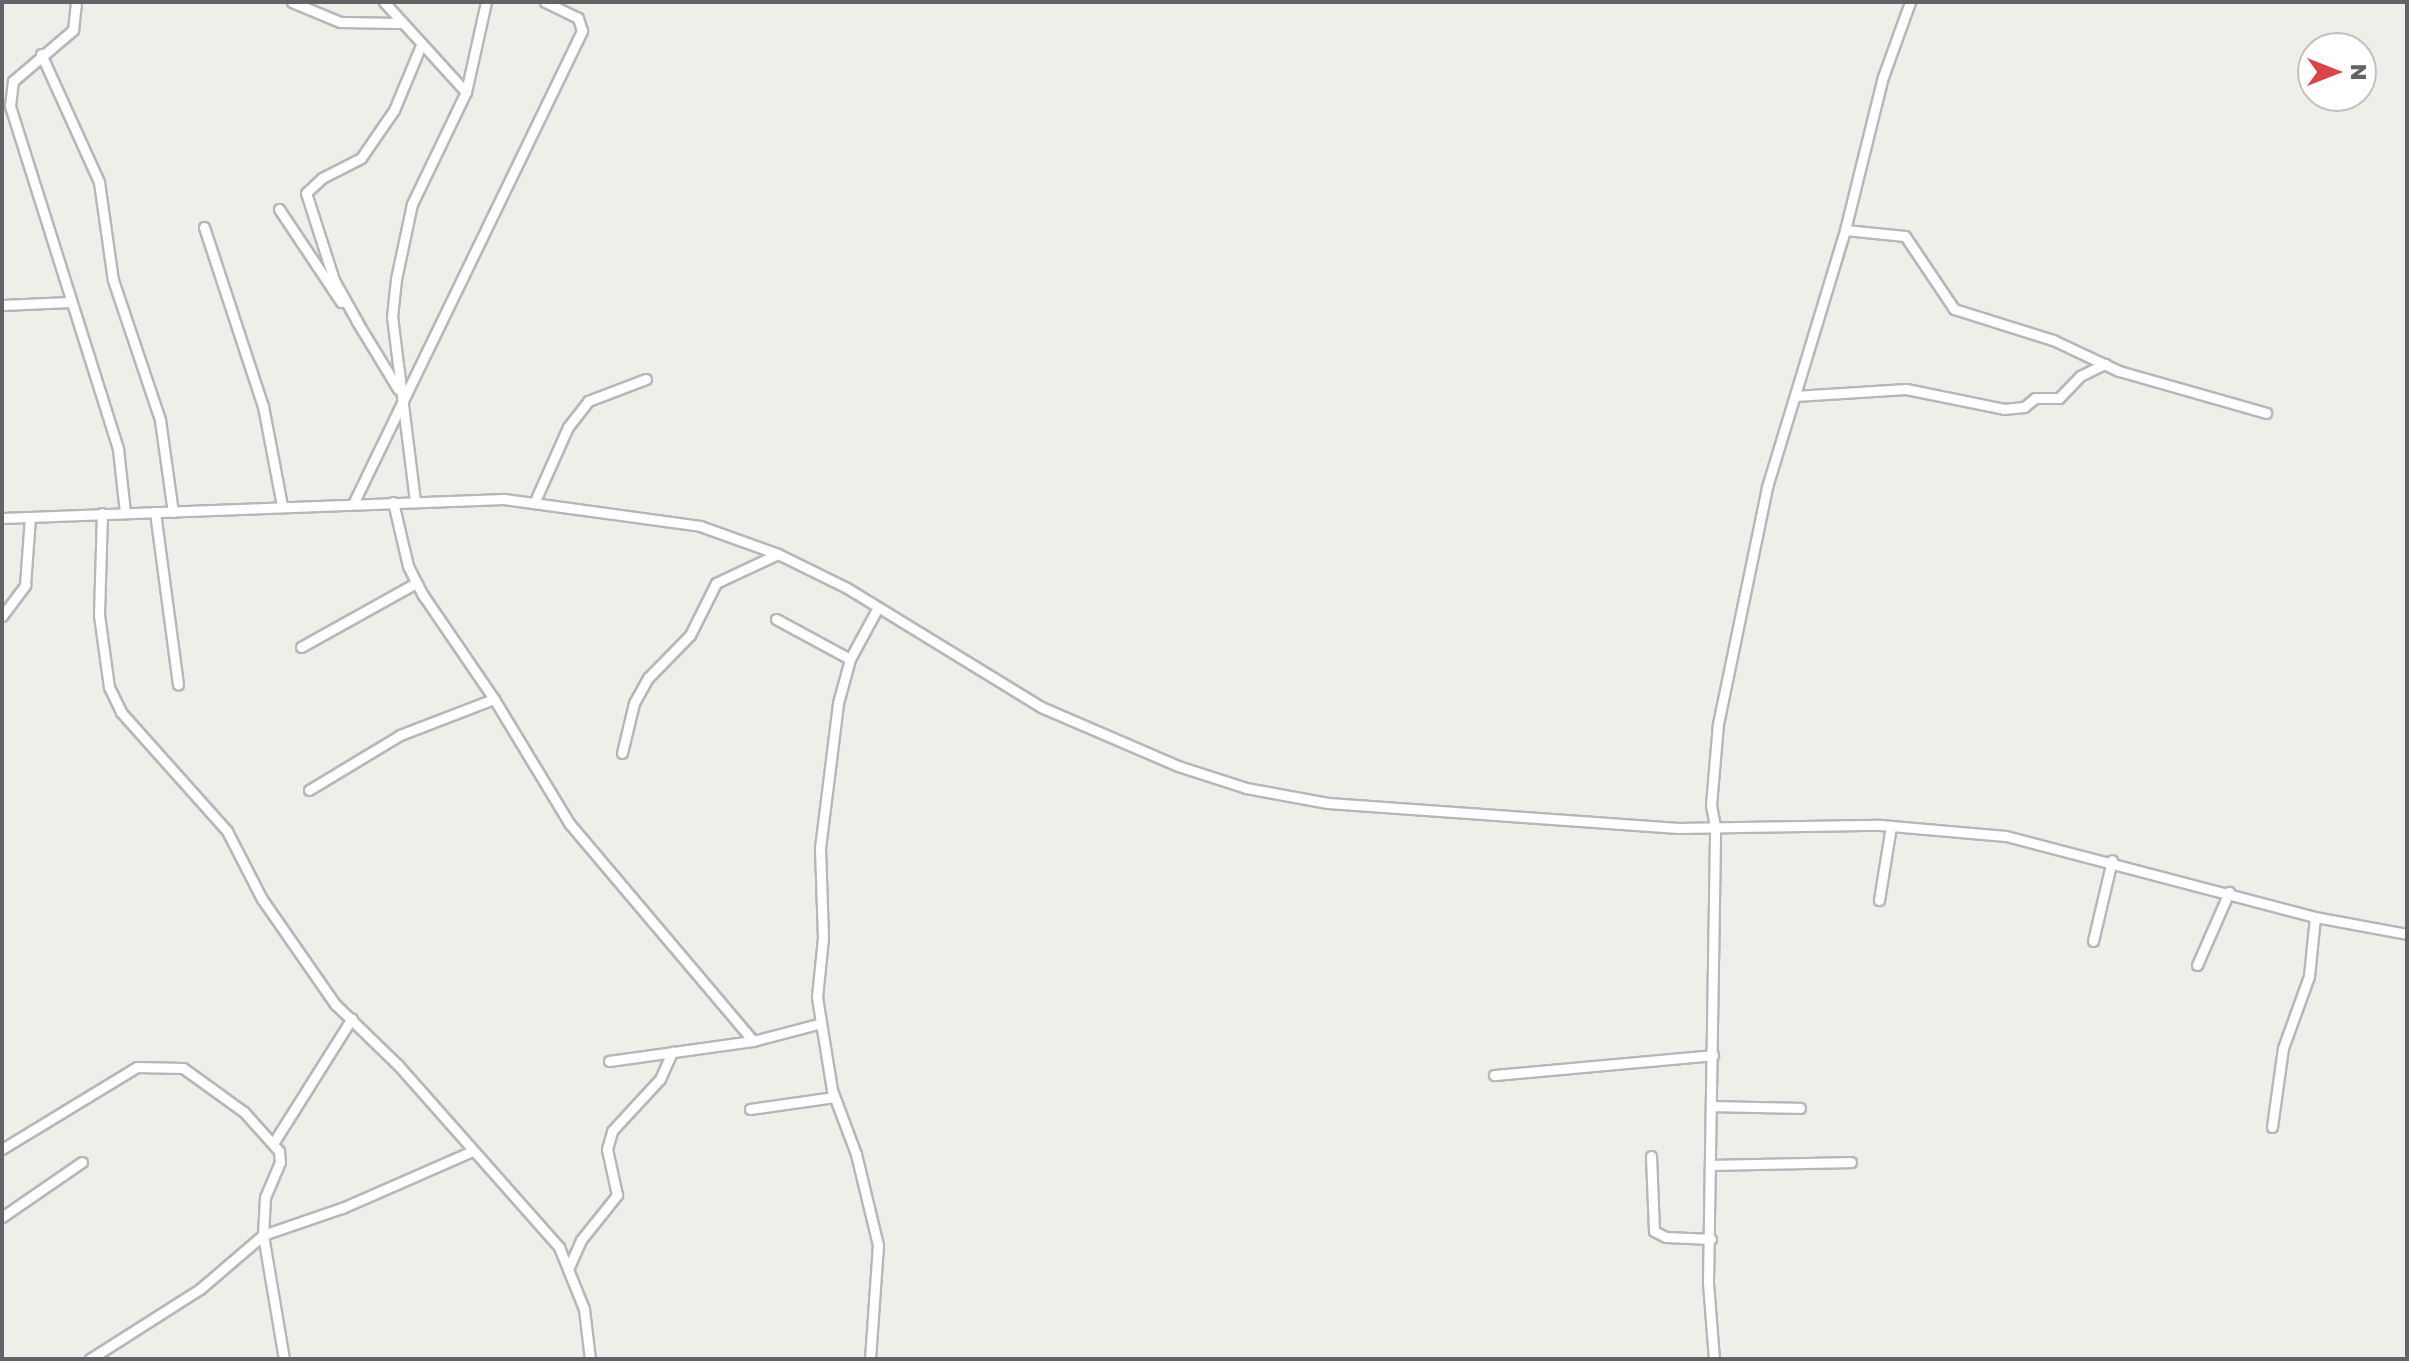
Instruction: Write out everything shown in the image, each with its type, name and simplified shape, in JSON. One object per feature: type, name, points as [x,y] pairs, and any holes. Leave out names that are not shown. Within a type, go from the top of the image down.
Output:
[{"type":"street","points":[[76,2],[73,30],[41,54],[13,81],[10,106],[124,471],[125,512]]},
{"type":"street","points":[[292,2],[340,22],[401,23]]},
{"type":"street","points":[[384,2],[466,92]]},
{"type":"street","points":[[415,501],[399,394],[392,317],[402,233],[466,92],[486,2]]},
{"type":"street","points":[[353,504],[399,394],[582,31],[578,18],[545,2]]},
{"type":"street","points":[[1714,1359],[1711,1239],[1715,826],[1711,805],[1718,724],[1767,487],[1845,230],[1883,77],[1910,2]]},
{"type":"street","points":[[399,394],[334,280],[306,193],[322,178],[361,158],[394,110],[421,45]]},
{"type":"street","points":[[41,54],[99,182],[113,280],[160,420],[173,512]]},
{"type":"street","points":[[279,209],[310,261],[358,323]]},
{"type":"street","points":[[204,227],[263,406],[282,506]]},
{"type":"street","points":[[1845,230],[1905,236],[1954,309],[2053,340],[2105,364],[2266,413]]},
{"type":"street","points":[[2,305],[70,302]]},
{"type":"street","points":[[1795,396],[1906,389],[2004,409],[2024,407],[2035,398],[2059,398],[2080,376],[2105,364]]},
{"type":"street","points":[[535,501],[568,427],[588,401],[646,379]]},
{"type":"street","points":[[2,518],[415,501],[535,501],[700,526],[778,554],[1041,707],[1178,766],[1246,788],[1328,803],[1715,826],[1891,826],[2006,836],[2112,860],[2315,917],[2407,934]]},
{"type":"street","points":[[393,502],[416,583],[494,699],[589,853],[753,1041]]},
{"type":"street","points":[[155,512],[178,684]]},
{"type":"street","points":[[102,513],[100,627],[109,687],[121,712],[227,831],[297,954],[470,1152],[559,1247],[584,1309],[590,1359]]},
{"type":"street","points":[[2,616],[25,585],[30,517]]},
{"type":"street","points":[[622,753],[634,703],[648,678],[690,635],[716,583],[778,554]]},
{"type":"street","points":[[301,647],[416,583]]},
{"type":"street","points":[[870,1359],[878,1245],[856,1154],[834,1097],[818,1024],[820,848],[838,703],[850,659],[877,609]]},
{"type":"street","points":[[776,619],[850,659]]},
{"type":"street","points":[[309,790],[400,735],[494,699]]},
{"type":"street","points":[[1879,900],[1891,826]]},
{"type":"street","points":[[2093,941],[2112,860]]},
{"type":"street","points":[[2197,965],[2229,892]]},
{"type":"street","points":[[2272,1127],[2283,1048],[2309,976],[2315,917]]},
{"type":"street","points":[[274,1142],[352,1018]]},
{"type":"street","points":[[609,1061],[753,1041],[818,1024]]},
{"type":"street","points":[[569,1267],[581,1240],[617,1195],[607,1149],[612,1131],[660,1079],[672,1052]]},
{"type":"street","points":[[1494,1075],[1713,1055]]},
{"type":"street","points":[[2,1149],[114,1078],[137,1067],[163,1064],[183,1068],[209,1086],[274,1142],[280,1162],[265,1197],[263,1235],[284,1359]]},
{"type":"street","points":[[750,1109],[834,1097]]},
{"type":"street","points":[[1712,1106],[1800,1108]]},
{"type":"street","points":[[90,1359],[200,1289],[263,1235],[342,1208],[470,1152]]},
{"type":"street","points":[[1651,1156],[1654,1231],[1666,1237],[1711,1239]]},
{"type":"street","points":[[2,1217],[82,1162]]},
{"type":"street","points":[[1712,1165],[1851,1162]]}]
